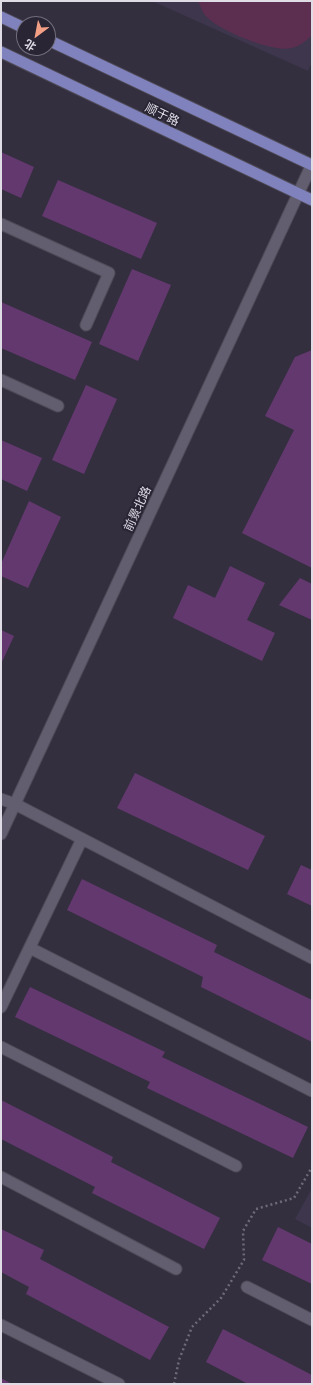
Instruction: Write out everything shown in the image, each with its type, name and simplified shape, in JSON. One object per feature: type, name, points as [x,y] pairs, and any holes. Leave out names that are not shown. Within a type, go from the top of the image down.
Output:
[{"type":"main road","points":[[1,17],[16,24]]},
{"type":"main road","name":"顺于路","points":[[56,44],[312,165]]},
{"type":"main road","name":"顺于路","points":[[1,52],[312,200]]},
{"type":"street","name":"前景北路","points":[[1,834],[312,165]]},
{"type":"street","points":[[1,224],[109,273],[86,325]]},
{"type":"street","points":[[1,380],[58,406]]},
{"type":"street","points":[[1,800],[15,804],[312,958]]},
{"type":"street","points":[[1,1006],[82,839]]},
{"type":"street","points":[[30,948],[312,1091]]},
{"type":"street","points":[[1,1047],[236,1166]]},
{"type":"street","points":[[1,1177],[176,1269]]},
{"type":"street","points":[[247,1287],[312,1320]]},
{"type":"street","points":[[1,1325],[119,1384]]},
{"type":"path","points":[[174,1384],[179,1360],[192,1327],[221,1298],[244,1260],[243,1231],[256,1209],[294,1198],[312,1167]]},
{"type":"shaded area","points":[[152,1],[312,1],[312,62],[308,71]]},
{"type":"shaded area","points":[[198,1],[312,1],[312,35],[303,43],[292,48],[283,49],[259,44],[233,33],[211,21],[205,15]]},
{"type":"shaded area","points":[[312,1188],[312,1228],[295,1219]]},
{"type":"building","points":[[1,152],[34,167],[21,198],[1,189]]},
{"type":"building","points":[[58,180],[157,223],[141,259],[42,216]]},
{"type":"building","points":[[132,269],[171,285],[138,361],[99,344]]},
{"type":"building","points":[[1,302],[92,342],[75,380],[1,348]]},
{"type":"building","points":[[312,350],[312,568],[242,533],[294,430],[265,416],[295,357]]},
{"type":"building","points":[[86,385],[117,399],[84,474],[52,460]]},
{"type":"building","points":[[1,440],[42,458],[27,491],[1,479]]},
{"type":"building","points":[[29,501],[61,517],[28,588],[1,576],[1,564]]},
{"type":"building","points":[[230,566],[265,583],[247,620],[275,633],[262,661],[173,618],[188,585],[215,598]]},
{"type":"building","points":[[300,578],[312,584],[312,620],[279,605]]},
{"type":"building","points":[[1,630],[14,636],[1,664]]},
{"type":"building","points":[[135,773],[265,836],[248,870],[117,808]]},
{"type":"building","points":[[301,865],[312,870],[312,906],[287,894]]},
{"type":"building","points":[[82,879],[217,945],[214,952],[312,1000],[312,1042],[201,987],[203,977],[67,910]]},
{"type":"building","points":[[30,987],[165,1052],[162,1057],[308,1127],[293,1158],[147,1088],[150,1082],[15,1017]]},
{"type":"building","points":[[1,1100],[113,1157],[111,1162],[220,1218],[204,1249],[92,1193],[95,1187],[1,1139]]},
{"type":"building","points":[[278,1227],[312,1244],[312,1284],[262,1260]]},
{"type":"building","points":[[1,1229],[44,1250],[40,1259],[169,1327],[150,1360],[26,1294],[29,1287],[1,1272]]},
{"type":"building","points":[[223,1329],[312,1375],[312,1384],[248,1384],[206,1362]]},
{"type":"building","points":[[1,1378],[12,1384],[1,1384]]}]
